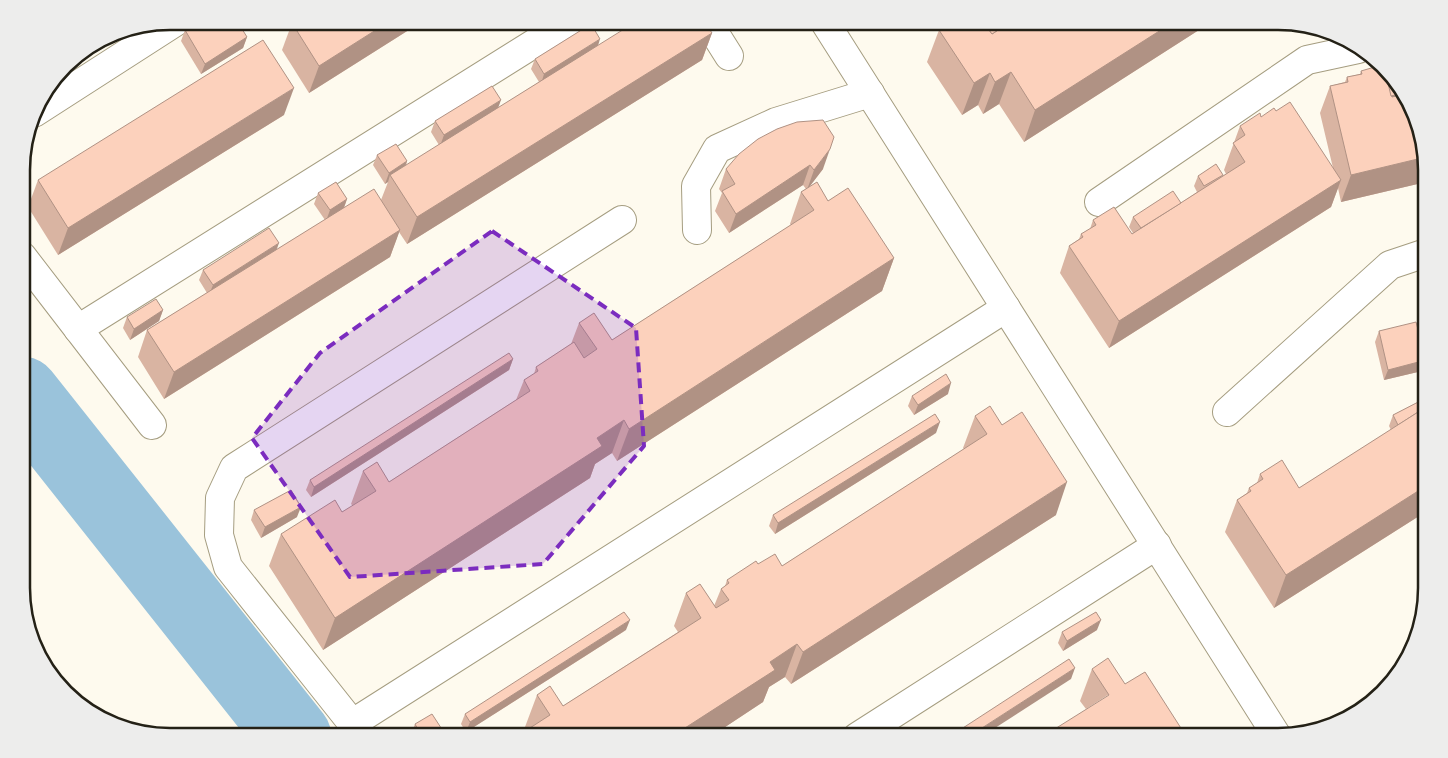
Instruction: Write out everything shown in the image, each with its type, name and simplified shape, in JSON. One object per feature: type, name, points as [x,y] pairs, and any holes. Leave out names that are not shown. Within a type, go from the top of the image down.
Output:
[{"type":"street","points":[[45,106],[162,30]]},
{"type":"street","points":[[78,329],[556,30]]},
{"type":"street","points":[[713,30],[729,56]]},
{"type":"street","points":[[830,30],[1272,728]]},
{"type":"street","points":[[1099,202],[1307,60],[1351,51]]},
{"type":"street","points":[[697,230],[696,186],[717,149],[776,122],[870,93]]},
{"type":"street","points":[[356,728],[228,567],[219,535],[220,498],[234,468],[622,220]]},
{"type":"street","points":[[1228,412],[1390,265],[1418,256]]},
{"type":"street","points":[[30,266],[152,425]]},
{"type":"street","points":[[361,728],[1006,308]]},
{"type":"street","points":[[871,728],[1157,545]]},
{"type":"highlighted area","points":[[492,231],[636,328],[644,446],[543,564],[350,577],[252,438],[320,353]]},
{"type":"building","points":[[185,30],[243,30],[247,37],[205,64]]},
{"type":"building","points":[[296,30],[376,30],[319,66]]},
{"type":"building","points":[[581,30],[595,30],[600,39],[544,74],[535,59]]},
{"type":"building","points":[[623,30],[710,30],[712,33],[417,217],[390,175]]},
{"type":"building","points":[[939,30],[989,30],[992,34],[998,30],[1161,30],[1035,110],[1011,72],[995,82],[990,73],[974,83]]},
{"type":"building","points":[[989,30],[998,30],[992,34]]},
{"type":"building","points":[[263,40],[294,88],[68,228],[38,180]]},
{"type":"building","points":[[1373,68],[1389,86],[1392,97],[1396,96],[1404,108],[1413,133],[1417,159],[1351,175],[1330,86],[1348,82],[1347,77],[1362,74],[1361,71]]},
{"type":"building","points":[[1388,85],[1396,95],[1391,96]]},
{"type":"building","points":[[492,86],[501,100],[444,135],[435,121]]},
{"type":"building","points":[[1290,102],[1341,180],[1119,321],[1069,246],[1083,237],[1081,234],[1096,225],[1093,220],[1114,207],[1132,234],[1245,162],[1233,143],[1245,135],[1240,126],[1260,113],[1261,117],[1274,108],[1276,111]]},
{"type":"building","points":[[823,120],[834,137],[830,149],[814,170],[810,165],[736,214],[722,191],[735,184],[726,169],[739,154],[758,139],[777,129],[797,122]]},
{"type":"building","points":[[396,144],[407,161],[389,173],[377,155]]},
{"type":"building","points":[[1216,164],[1223,175],[1204,186],[1198,176]]},
{"type":"building","points":[[336,182],[347,199],[330,210],[318,193]]},
{"type":"building","points":[[817,182],[828,201],[848,188],[894,258],[629,429],[624,420],[597,438],[602,446],[335,618],[281,534],[335,500],[342,512],[376,491],[363,471],[377,462],[389,482],[530,391],[524,380],[538,371],[536,367],[574,342],[584,358],[597,349],[579,323],[594,313],[612,340],[814,210],[801,192]]},
{"type":"building","points":[[374,189],[400,230],[174,372],[147,330]]},
{"type":"building","points":[[1173,191],[1181,203],[1141,228],[1133,217]]},
{"type":"building","points":[[269,228],[279,243],[213,285],[203,270]]},
{"type":"building","points":[[156,299],[163,310],[134,329],[127,317]]},
{"type":"building","points":[[1416,322],[1418,330],[1418,362],[1388,370],[1379,331]]},
{"type":"building","points":[[509,353],[513,359],[314,487],[310,480]]},
{"type":"building","points":[[946,374],[951,383],[918,405],[912,396]]},
{"type":"building","points":[[1418,402],[1418,412],[1398,425],[1393,415]]},
{"type":"building","points":[[990,406],[1002,425],[1022,412],[1067,482],[803,652],[797,644],[770,662],[775,670],[685,728],[530,728],[550,715],[537,695],[550,686],[563,706],[701,618],[686,593],[700,584],[716,608],[729,600],[721,589],[729,583],[727,580],[756,561],[758,564],[775,554],[782,566],[987,434],[975,416]]},
{"type":"building","points":[[1418,412],[1418,491],[1286,575],[1237,500],[1251,491],[1249,488],[1263,479],[1260,474],[1282,460],[1299,488]]},
{"type":"building","points":[[935,414],[940,422],[778,523],[773,515]]},
{"type":"building","points":[[291,490],[301,507],[265,527],[254,510]]},
{"type":"building","points":[[624,612],[630,620],[470,722],[465,714]]},
{"type":"building","points":[[1096,612],[1101,620],[1067,641],[1062,632]]},
{"type":"building","points":[[1108,658],[1125,684],[1145,672],[1181,728],[1056,728],[1109,695],[1092,669]]},
{"type":"building","points":[[1069,659],[1075,668],[982,728],[963,728]]},
{"type":"building","points":[[432,714],[441,728],[417,728],[415,724]]},
{"type":"waterway","points":[[30,404],[287,728]]}]
